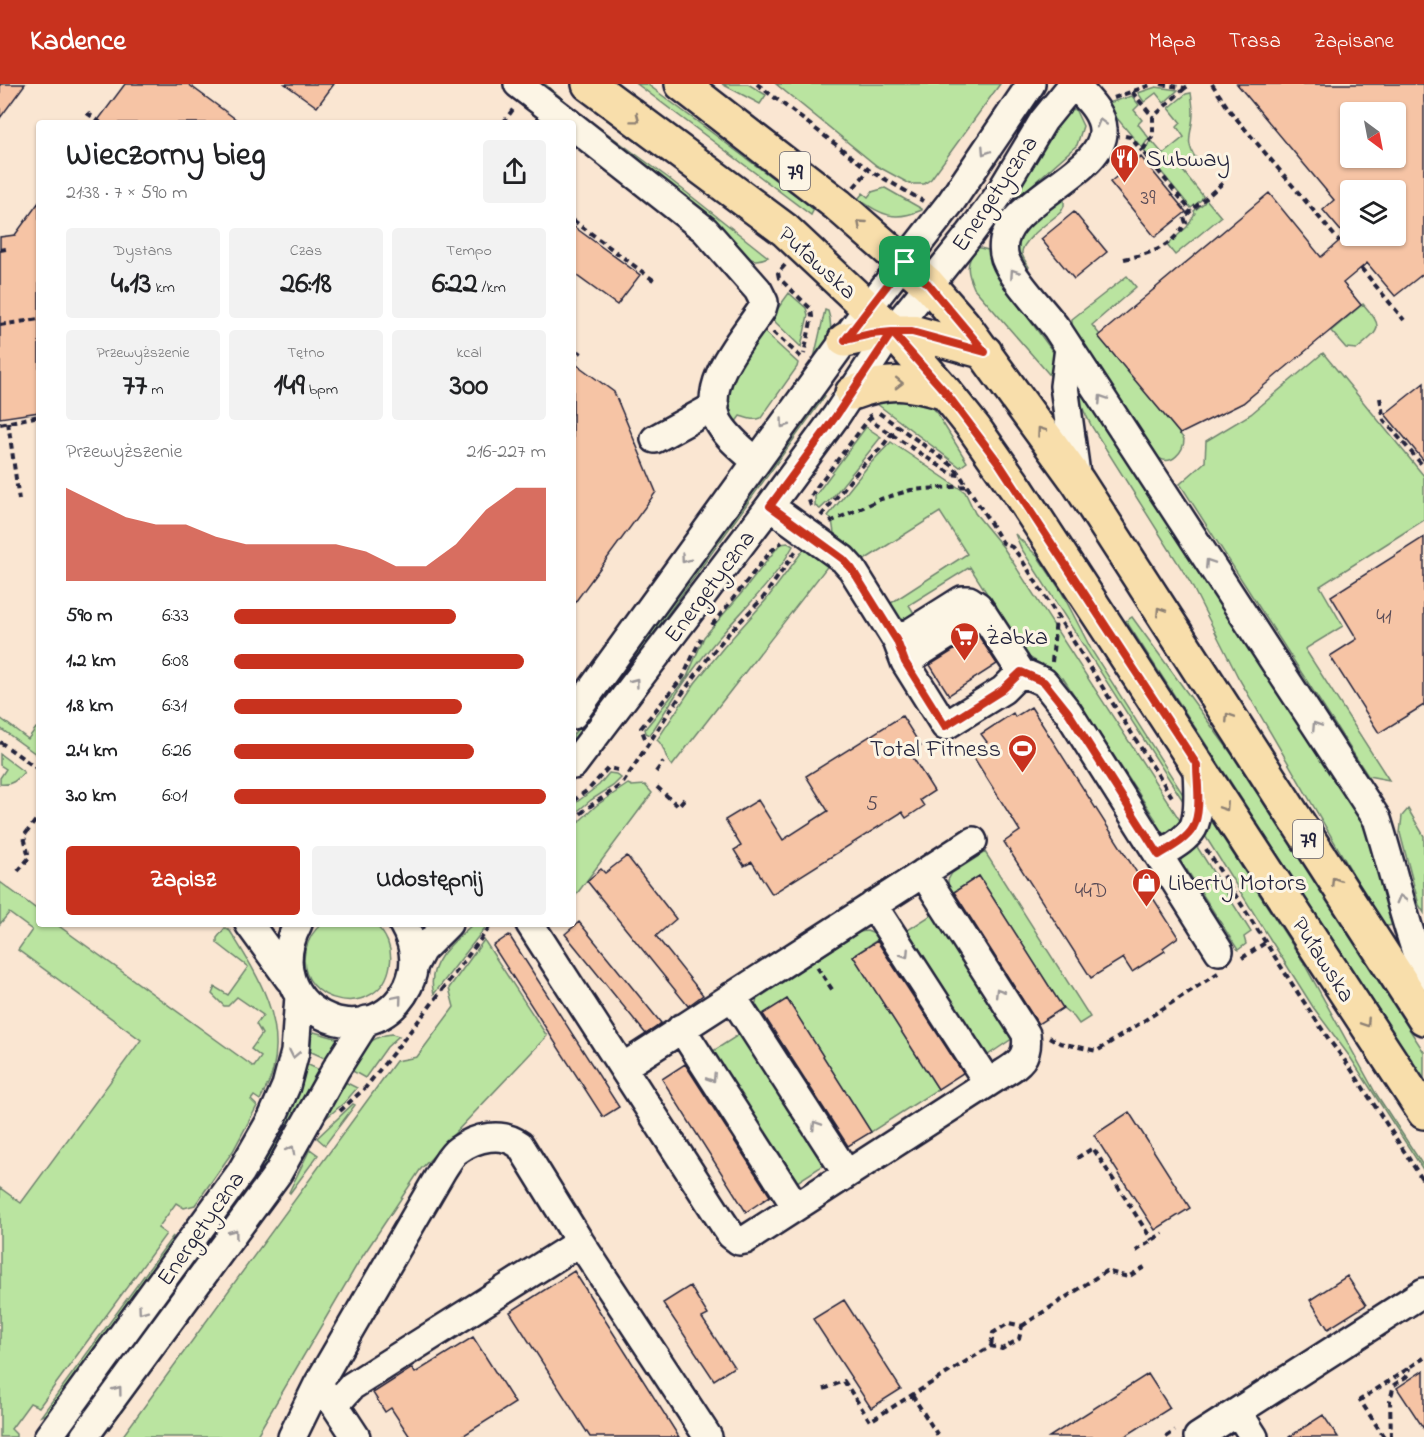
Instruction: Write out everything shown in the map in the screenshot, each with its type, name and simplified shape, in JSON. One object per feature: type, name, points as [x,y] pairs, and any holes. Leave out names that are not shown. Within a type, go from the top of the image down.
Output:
[{"type":"main road","name":"Puławska","points":[[589,84],[785,230],[892,332],[946,393],[998,462],[1424,1112]]},
{"type":"main road","name":"79","points":[[682,84],[838,205],[905,262],[928,284],[985,352],[1078,482],[1424,1018]]},
{"type":"main road","points":[[845,340],[871,334],[912,332],[985,352]]},
{"type":"main road","points":[[852,393],[883,383],[898,382],[920,385],[946,393]]},
{"type":"street","points":[[518,84],[565,120]]},
{"type":"street","name":"Energetyczna","points":[[576,711],[868,308],[951,202],[1031,84]]},
{"type":"street","points":[[1073,84],[1095,109],[1102,122],[1104,132],[1101,142],[1095,153],[1015,220],[1005,237],[1005,256],[1009,267],[1057,329],[1377,819],[1424,975]]},
{"type":"street","name":"Energetyczna","points":[[576,761],[770,506],[852,393],[892,332],[998,196],[1043,121],[1073,84]]},
{"type":"street","points":[[576,128],[705,230],[758,290],[764,302],[757,317],[719,374],[715,387],[715,406],[719,422],[756,462]]},
{"type":"street","points":[[1069,348],[1064,386],[1078,482]]},
{"type":"street","points":[[654,439],[715,406]]},
{"type":"street","points":[[770,506],[843,559],[945,726],[1002,690],[1032,677]]},
{"type":"street","points":[[901,651],[983,613],[1032,677],[1068,712],[1227,960]]},
{"type":"street","points":[[1159,855],[1180,841],[1193,828],[1197,814],[1197,765]]},
{"type":"street","points":[[622,1067],[973,841]]},
{"type":"street","points":[[532,927],[735,1239],[739,1241],[746,1240],[988,1083],[1021,1061],[1027,1052],[1034,1037],[1026,1034],[922,873]]},
{"type":"street","points":[[873,905],[988,1083]]},
{"type":"street","points":[[251,927],[310,1008],[323,1016],[352,1023],[368,1020]]},
{"type":"street","name":"Energetyczna","points":[[48,1437],[241,1172],[272,1118],[286,1086],[296,1052],[296,990],[288,968],[288,953],[291,938],[296,927]]},
{"type":"street","name":"Energetyczna","points":[[84,1437],[278,1173],[336,1069],[368,1020],[394,1005],[404,994],[411,980],[414,965],[414,950],[406,927]]},
{"type":"street","name":"Energetyczna","points":[[414,965],[422,950],[445,927]]},
{"type":"street","points":[[732,996],[848,1174]]},
{"type":"street","points":[[681,1029],[796,1208]]},
{"type":"street","points":[[292,1437],[318,1384],[443,1169],[456,1151],[476,1140],[497,1136],[512,1138],[520,1145],[580,1242],[708,1437]]},
{"type":"street","points":[[335,1405],[352,1386],[580,1242]]},
{"type":"street","points":[[1198,1437],[1424,1292]]},
{"type":"street","points":[[318,1384],[356,1437]]},
{"type":"street","points":[[1238,1412],[1254,1437]]},
{"type":"path","points":[[757,84],[869,170],[925,202]]},
{"type":"path","points":[[1095,109],[1105,102],[1153,84]]},
{"type":"path","points":[[1153,117],[1186,87],[1161,84]]},
{"type":"path","points":[[1212,84],[1230,111],[1339,241]]},
{"type":"path","points":[[1132,92],[1153,117],[1153,136],[1142,151],[1191,211]]},
{"type":"path","points":[[87,113],[97,120]]},
{"type":"path","points":[[849,192],[869,170]]},
{"type":"path","points":[[1124,259],[1154,252],[1181,231],[1186,223],[1184,217],[1225,181]]},
{"type":"path","points":[[576,222],[656,282]]},
{"type":"path","points":[[0,250],[6,249]]},
{"type":"path","points":[[783,267],[778,273],[779,278],[809,306],[812,312],[802,370]]},
{"type":"path","points":[[1361,268],[1404,320]]},
{"type":"path","points":[[757,317],[803,360]]},
{"type":"path","points":[[0,325],[36,319]]},
{"type":"path","points":[[576,358],[581,351]]},
{"type":"path","points":[[1380,398],[1384,420],[1424,467]]},
{"type":"path","points":[[880,413],[953,466],[1003,543],[1012,547],[1020,557],[1265,943],[1349,1066],[1424,1182]]},
{"type":"path","points":[[808,513],[812,508],[809,500],[816,488],[871,415],[874,423],[952,474],[960,475]]},
{"type":"path","points":[[0,424],[36,417]]},
{"type":"path","points":[[8,422],[19,500]]},
{"type":"path","points":[[814,525],[862,465],[882,447],[898,425]]},
{"type":"path","points":[[830,522],[881,499],[911,490],[968,486]]},
{"type":"path","points":[[645,738],[641,728],[683,677],[701,638],[771,551],[780,542],[789,539]]},
{"type":"path","points":[[576,818],[597,800],[623,783],[671,709],[708,658],[763,598],[798,548]]},
{"type":"path","points":[[1032,677],[1051,666],[1057,617]]},
{"type":"path","points":[[0,742],[36,769]]},
{"type":"path","points":[[656,772],[663,762]]},
{"type":"path","points":[[576,799],[590,789],[608,768],[618,770]]},
{"type":"path","points":[[657,787],[678,806],[686,797]]},
{"type":"path","points":[[18,871],[29,858],[24,836],[36,820]]},
{"type":"path","points":[[366,1087],[490,927]]},
{"type":"path","points":[[1034,1037],[1097,1051],[1227,960],[1265,943]]},
{"type":"path","points":[[811,959],[833,991]]},
{"type":"path","points":[[1077,1158],[1093,1148],[1152,1240]]},
{"type":"path","points":[[1136,1251],[1163,1233]]},
{"type":"path","points":[[824,1389],[844,1381],[870,1421],[991,1346],[1002,1349],[1019,1339],[1022,1326],[1107,1271],[1128,1277],[1146,1266]]},
{"type":"path","points":[[991,1346],[993,1333],[1009,1323],[1022,1326]]},
{"type":"path","points":[[1384,1437],[1360,1400],[1424,1358]]},
{"type":"path","points":[[1391,1437],[1390,1400],[1394,1385],[1407,1376],[1410,1367]]},
{"type":"path","points":[[912,1395],[939,1437]]},
{"type":"green space","points":[[535,84],[545,84],[582,115],[667,177],[768,257],[754,260],[741,255]]},
{"type":"green space","points":[[637,84],[647,84],[814,209],[811,215]]},
{"type":"green space","points":[[722,84],[748,84],[766,95],[760,104]]},
{"type":"green space","points":[[776,84],[1000,84],[931,179],[924,184],[910,184],[877,166]]},
{"type":"green space","points":[[1156,87],[1178,90],[1164,103],[1156,93],[1144,102],[1138,93]]},
{"type":"green space","points":[[1191,93],[1193,120],[1190,147],[1197,160],[1183,171],[1203,196],[1191,208],[1144,151],[1151,140],[1163,154],[1184,137],[1177,127],[1181,123],[1169,108],[1186,94]]},
{"type":"green space","points":[[1132,96],[1139,105],[1134,110],[1142,120],[1138,124],[1149,138],[1142,148],[1105,104]]},
{"type":"green space","points":[[1075,109],[1083,126],[1077,145],[1014,201],[1001,218],[995,232],[983,235],[1064,113]]},
{"type":"green space","points":[[885,188],[922,210],[903,216],[888,215],[858,199],[863,193],[868,197],[872,192]]},
{"type":"green space","points":[[1064,193],[1064,206],[1061,212],[1031,237],[1023,249],[1022,254],[1029,267],[1025,272],[1013,250],[1014,239]]},
{"type":"green space","points":[[1206,199],[1221,217],[1175,255],[1167,245],[1187,227],[1194,211]]},
{"type":"green space","points":[[976,247],[988,250],[996,274],[1056,356],[1054,380],[974,288],[968,267]]},
{"type":"green space","points":[[1127,276],[1136,287],[1092,325],[1184,439],[1179,453],[1168,460],[1159,458],[1072,328],[1072,319]]},
{"type":"green space","points":[[789,293],[806,308],[808,315],[801,347],[771,318]]},
{"type":"green space","points":[[1363,304],[1374,318],[1377,328],[1371,337],[1357,349],[1346,348],[1331,331]]},
{"type":"green space","points":[[825,310],[828,311],[831,325],[827,343],[817,361],[814,358]]},
{"type":"green space","points":[[762,330],[798,363],[797,367],[761,418],[740,416],[735,423],[728,395],[729,384],[738,363]]},
{"type":"green space","points":[[1323,353],[1424,476],[1424,520],[1320,586],[1343,626],[1305,649],[1389,780],[1368,776],[1180,484],[1205,462],[1206,441],[1251,414]]},
{"type":"green space","points":[[1076,372],[1372,832],[1397,920],[1392,925],[1384,927],[1238,677],[1190,582],[1092,427],[1078,399]]},
{"type":"green space","points":[[820,392],[825,396],[576,741],[576,731]]},
{"type":"green space","points":[[885,396],[920,396],[933,407],[967,462],[960,467],[877,404]]},
{"type":"green space","points":[[866,427],[881,437],[832,498],[820,509],[815,506],[815,496]]},
{"type":"green space","points":[[891,442],[965,492],[975,513],[1003,547],[1183,825],[1174,831],[1162,833],[1149,825],[1156,820],[1063,678],[1056,681],[1039,663],[1027,656],[970,567],[909,605],[917,618],[909,622],[900,622],[888,605],[967,554],[940,512],[861,562],[842,548],[846,542],[834,533],[832,520],[828,516],[868,466]]},
{"type":"green space","points":[[1015,534],[1038,557],[1061,591],[1092,651],[1184,796],[1187,807],[1021,548]]},
{"type":"green space","points":[[788,543],[793,546],[778,570],[703,657],[650,735],[646,733],[645,729],[687,677],[704,637],[780,544]]},
{"type":"green space","points":[[807,545],[830,563],[672,766],[657,740],[695,683],[766,600]]},
{"type":"green space","points":[[1132,617],[1231,753],[1424,1052],[1424,1080],[1126,621]]},
{"type":"green space","points":[[0,718],[28,739],[36,728],[36,754],[0,728]]},
{"type":"green space","points":[[0,754],[24,772],[11,783],[0,784],[0,778],[6,769],[0,765]]},
{"type":"green space","points":[[609,773],[621,778],[576,812],[576,803],[599,785]]},
{"type":"green space","points":[[628,784],[645,785],[652,793],[576,895],[576,824],[597,805]]},
{"type":"green space","points":[[1204,809],[1302,960],[1375,1092],[1424,1167],[1424,1171],[1350,1057],[1313,1007],[1202,831]]},
{"type":"green space","points":[[1408,809],[1424,836],[1424,913],[1419,905],[1400,833],[1402,816]]},
{"type":"green space","points":[[1194,842],[1251,932],[1244,937],[1246,944],[1238,950],[1187,870],[1180,874],[1182,856]]},
{"type":"green space","points":[[985,852],[1090,1017],[1079,1024],[1063,1008],[979,876],[949,895],[948,880],[952,873]]},
{"type":"green space","points":[[0,882],[36,909],[36,927],[60,927],[254,1067],[261,1057],[251,1049],[262,1034],[256,1024],[263,1015],[237,997],[228,1006],[224,1006],[212,994],[215,987],[228,995],[248,967],[217,943],[217,938],[225,928],[230,931],[250,963],[266,997],[272,1014],[276,1051],[271,1078],[260,1100],[254,1096],[251,1100],[257,1106],[233,1151],[195,1205],[184,1208],[176,1203],[158,1228],[166,1234],[39,1407],[30,1403],[11,1429],[16,1437],[0,1437],[0,1188],[21,1203],[141,1040],[18,950],[32,930],[9,913],[0,924]]},
{"type":"green space","points":[[939,910],[1019,1034],[979,1061],[900,935]]},
{"type":"green space","points":[[318,927],[377,927],[388,942],[391,959],[383,983],[372,994],[357,1000],[340,1000],[325,994],[313,984],[305,970],[305,951]]},
{"type":"green space","points":[[470,927],[486,927],[434,994],[433,973],[449,946]]},
{"type":"green space","points":[[867,931],[882,937],[853,956],[938,1089],[871,1132],[787,999],[757,1018],[755,1006],[757,999],[859,932]]},
{"type":"green space","points":[[484,940],[547,1036],[420,1170],[358,1263],[256,1437],[122,1437],[396,1061],[417,1057],[454,1007],[449,988]]},
{"type":"green space","points":[[746,1030],[830,1161],[791,1186],[707,1055]]},
{"type":"green space","points":[[314,1032],[339,1039],[329,1060],[307,1050],[310,1035]]},
{"type":"green space","points":[[392,1034],[399,1036],[387,1047],[365,1078],[349,1069],[371,1041]]},
{"type":"green space","points":[[304,1063],[322,1071],[259,1177],[68,1437],[61,1437]]},
{"type":"green space","points":[[343,1081],[357,1088],[345,1102],[319,1124]]},
{"type":"green space","points":[[353,1104],[355,1105],[325,1145],[317,1138]]},
{"type":"green space","points":[[310,1149],[318,1155],[290,1193],[289,1192]]},
{"type":"green space","points":[[299,1156],[281,1194],[103,1437],[98,1437]]},
{"type":"green space","points":[[173,1236],[171,1245],[57,1403],[41,1416]]},
{"type":"building","points":[[0,84],[25,84],[0,118]]},
{"type":"building","points":[[125,84],[188,84],[237,120],[98,120]]},
{"type":"building","points":[[285,84],[334,84],[317,107]]},
{"type":"building","points":[[1237,84],[1424,84],[1424,273],[1395,296],[1367,263],[1343,283],[1361,305],[1243,403],[1180,434],[1098,336],[1269,193],[1321,257],[1340,240],[1340,246],[1406,246],[1406,180],[1340,180],[1340,230],[1323,210],[1334,200]]},
{"type":"building","points":[[1141,157],[1186,212],[1155,237],[1110,182]]},
{"type":"building","points":[[36,206],[36,412],[0,418],[0,237],[15,235]]},
{"type":"building","points":[[1074,212],[1107,252],[1074,279],[1041,239]]},
{"type":"building","points":[[576,228],[640,275],[617,305],[576,275]]},
{"type":"building","points":[[576,364],[614,392],[656,492],[576,601]]},
{"type":"building","points":[[1424,383],[1424,461],[1385,414]]},
{"type":"building","points":[[1424,537],[1424,705],[1379,733],[1330,656],[1357,639],[1331,596]]},
{"type":"building","name":"Żabka","points":[[978,635],[997,664],[949,695],[930,665]]},
{"type":"building","points":[[1031,707],[1178,937],[1163,948],[1165,951],[1132,972],[1123,958],[1091,978],[1004,842],[1020,831],[971,753],[987,742],[981,734],[1013,713],[1015,717]]},
{"type":"building","points":[[902,716],[921,746],[910,753],[934,791],[920,800],[924,806],[906,818],[902,812],[772,894],[752,862],[744,866],[734,850],[741,846],[725,820],[758,800],[783,840],[828,811],[806,776]]},
{"type":"building","points":[[627,856],[676,919],[656,936],[703,995],[688,1006],[587,881],[601,869],[605,873]]},
{"type":"building","points":[[979,876],[1063,1008],[1038,1024],[954,892]]},
{"type":"building","points":[[579,922],[661,1023],[654,1029],[646,1034],[565,934],[576,927]]},
{"type":"building","points":[[509,935],[619,1107],[603,1117],[493,946]]},
{"type":"building","points":[[877,941],[963,1073],[938,1089],[853,956]]},
{"type":"building","points":[[787,999],[871,1132],[848,1146],[763,1014]]},
{"type":"building","points":[[685,1064],[770,1196],[746,1212],[662,1079]]},
{"type":"building","points":[[1129,1112],[1190,1208],[1155,1230],[1094,1135]]},
{"type":"building","points":[[574,1271],[679,1437],[590,1437],[510,1312]]},
{"type":"building","points":[[1347,1276],[1366,1305],[1328,1329],[1310,1300]]},
{"type":"building","points":[[690,1286],[708,1315],[702,1318],[734,1367],[714,1380],[663,1303]]},
{"type":"building","points":[[844,1300],[901,1389],[871,1408],[813,1319]]},
{"type":"building","points":[[473,1337],[515,1403],[461,1437],[410,1437],[391,1408],[385,1412],[373,1393],[412,1368],[415,1373]]},
{"type":"building","points":[[1424,1370],[1424,1429],[1397,1388]]},
{"type":"building","points":[[1148,1374],[1170,1408],[1124,1437],[1049,1437]]},
{"type":"building","points":[[1323,1415],[1338,1437],[1289,1437]]},
{"type":"place","name":"Subway","points":[[1125,184]]},
{"type":"place","name":"Żabka","points":[[965,662]]},
{"type":"place","name":"Total Fitness","points":[[1022,774]]},
{"type":"place","name":"Liberty Motors","points":[[1147,908]]},
{"type":"route","points":[[905,262],[845,340],[892,332],[836,416],[770,506],[843,559],[852,569],[897,641],[905,662],[945,726],[1002,690],[1021,672],[1044,682],[1068,712],[1159,855],[1180,841],[1193,828],[1197,814],[1197,765],[998,462],[946,393],[892,332],[912,332],[985,352],[928,284],[905,262]]}]
